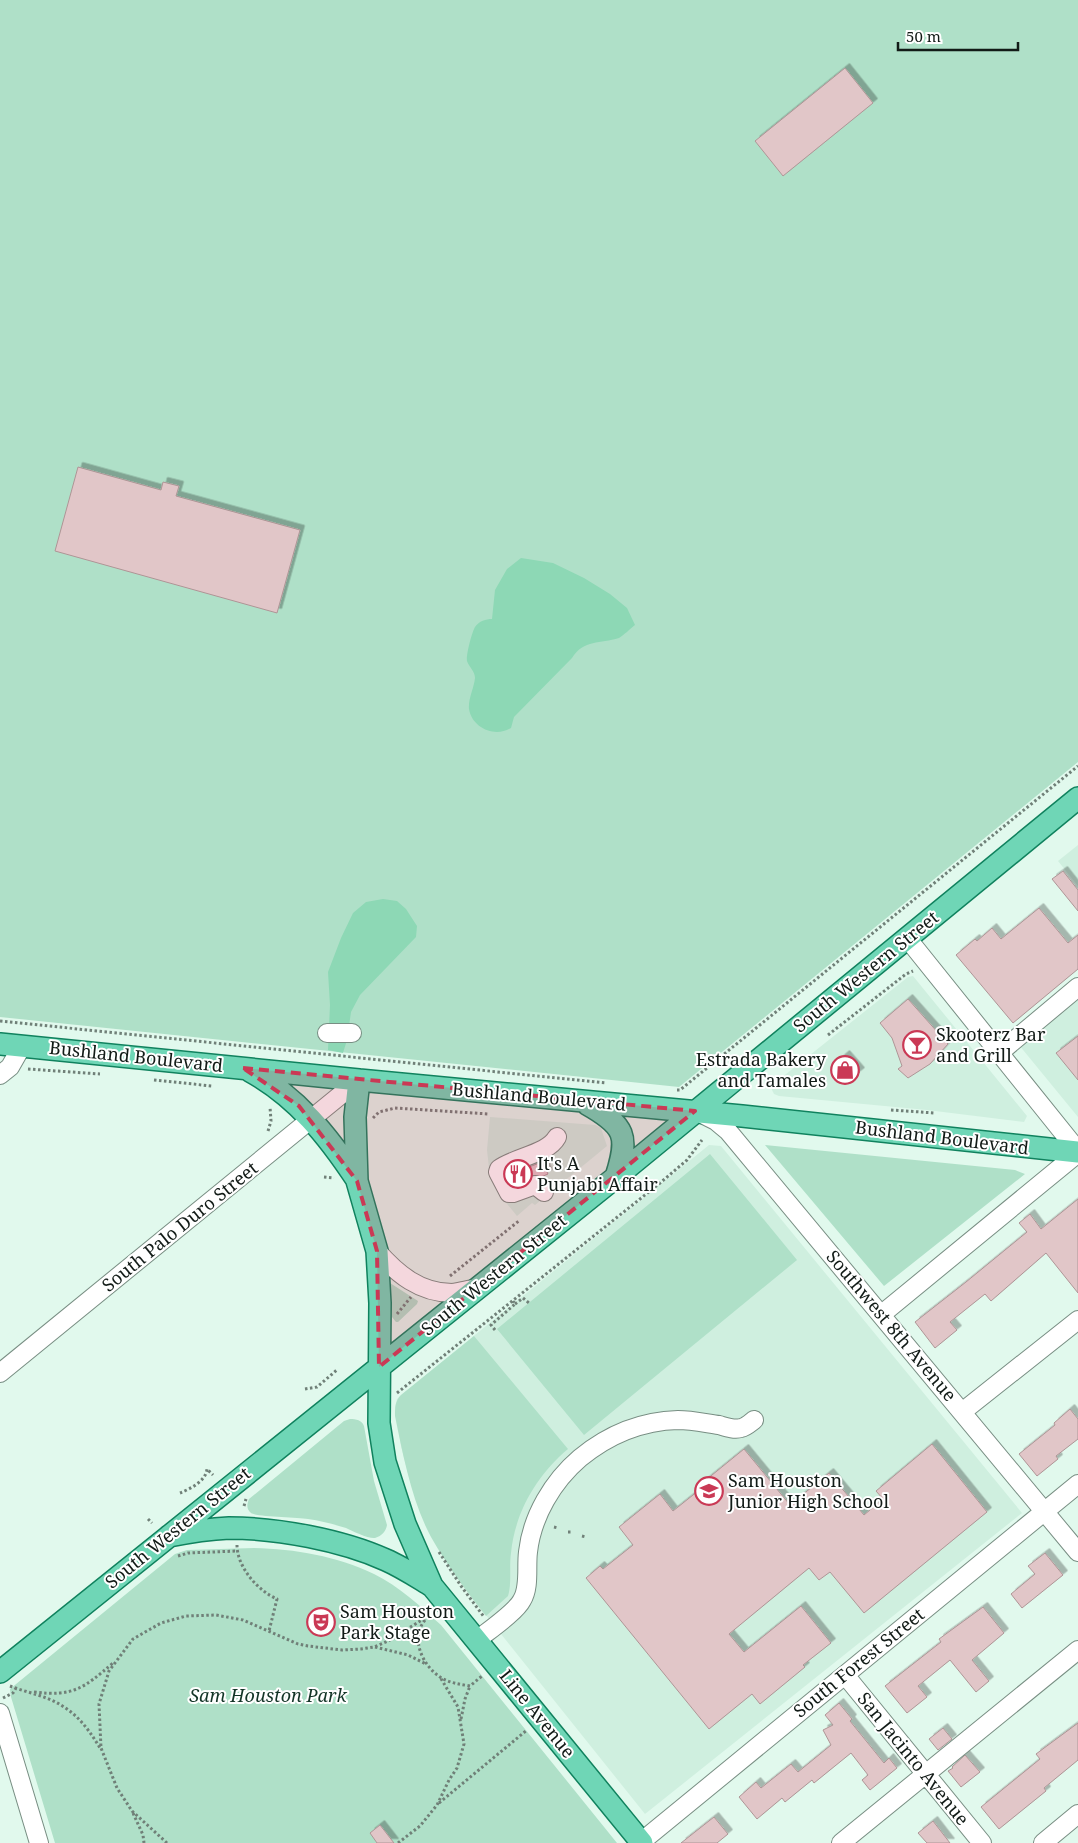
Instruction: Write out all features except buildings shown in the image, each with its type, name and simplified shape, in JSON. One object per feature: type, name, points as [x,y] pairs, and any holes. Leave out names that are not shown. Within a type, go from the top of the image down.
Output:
[{"type":"main road","name":"South Western Street","points":[[0,1672],[159,1530],[379,1367],[480,1287],[1078,798]]},
{"type":"main road","name":"Bushland Boulevard","points":[[0,1044],[582,1102],[696,1111],[1078,1152]]},
{"type":"main road","points":[[243,1068],[283,1093],[312,1119],[337,1149],[357,1181]]},
{"type":"main road","points":[[359,1080],[355,1117],[357,1181],[377,1251],[381,1329],[379,1367]]},
{"type":"main road","points":[[582,1102],[603,1113],[621,1132],[623,1154],[616,1177]]},
{"type":"main road","name":"Line Avenue","points":[[379,1367],[379,1423],[385,1462],[405,1524],[432,1586],[641,1842]]},
{"type":"main road","name":"Line Avenue","points":[[159,1530],[228,1528],[299,1535],[339,1544],[386,1560],[432,1586]]},
{"type":"street","points":[[882,1314],[1078,1152],[907,938]]},
{"type":"street","points":[[1000,1052],[1078,988]]},
{"type":"street","points":[[327,1033],[352,1033]]},
{"type":"street","points":[[0,1075],[10,1067],[22,1046]]},
{"type":"street","name":"South Palo Duro Street","points":[[0,1373],[359,1080]]},
{"type":"street","name":"Southwest 8th Avenue","points":[[696,1111],[716,1121],[728,1131],[1078,1552]]},
{"type":"street","points":[[544,1192],[535,1185],[509,1193],[498,1172],[499,1169],[548,1147],[558,1137]]},
{"type":"street","points":[[377,1251],[391,1268],[427,1290],[453,1293],[480,1287]]},
{"type":"street","points":[[962,1412],[1078,1320]]},
{"type":"street","points":[[477,1640],[522,1602],[525,1591],[528,1550],[537,1520],[551,1491],[565,1473],[581,1458],[612,1437],[645,1424],[679,1420],[738,1429],[754,1420]]},
{"type":"street","name":"South Forest Street","points":[[641,1842],[1078,1484]]},
{"type":"street","points":[[841,1843],[925,1772],[1078,1650]]},
{"type":"street","name":"San Jacinto Avenue","points":[[844,1674],[982,1843]]},
{"type":"street","points":[[0,1713],[39,1843]]},
{"type":"street","points":[[1043,1843],[1078,1814]]},
{"type":"path","points":[[670,1089],[680,1090],[1078,766]]},
{"type":"path","points":[[828,1035],[906,974],[915,971]]},
{"type":"path","points":[[0,1021],[611,1083]]},
{"type":"path","points":[[28,1069],[104,1075]]},
{"type":"path","points":[[151,1080],[217,1086]]},
{"type":"path","points":[[268,1103],[272,1112],[268,1131]]},
{"type":"path","points":[[372,1119],[379,1112],[394,1108],[489,1114]]},
{"type":"path","points":[[891,1110],[935,1113]]},
{"type":"path","points":[[395,1395],[514,1302],[660,1183],[687,1160],[702,1140]]},
{"type":"path","points":[[444,1278],[453,1274],[520,1220]]},
{"type":"path","points":[[392,1320],[413,1295]]},
{"type":"path","points":[[495,1330],[491,1325],[514,1302],[524,1298],[529,1304]]},
{"type":"path","points":[[305,1390],[316,1387],[338,1369],[338,1374]]},
{"type":"path","points":[[180,1492],[203,1479],[208,1469],[213,1475]]},
{"type":"path","points":[[148,1519],[159,1530]]},
{"type":"path","points":[[237,1545],[237,1551],[244,1566],[258,1586],[268,1595],[277,1599],[269,1631]]},
{"type":"path","points":[[178,1556],[188,1553],[237,1551]]},
{"type":"path","points":[[439,1552],[460,1586],[486,1619]]},
{"type":"path","points":[[426,1664],[418,1641],[418,1633],[420,1626],[432,1612]]},
{"type":"path","points":[[101,1748],[99,1704],[109,1671],[133,1639],[161,1623],[186,1616],[216,1615],[243,1620],[298,1644],[342,1650],[374,1647],[408,1655],[426,1664],[440,1677],[458,1707],[464,1744],[457,1768],[437,1805]]},
{"type":"path","points":[[374,1647],[412,1628],[428,1616]]},
{"type":"path","points":[[26,1691],[59,1694],[73,1692],[97,1677],[118,1660]]},
{"type":"path","points":[[461,1722],[465,1699],[470,1686],[486,1674]]},
{"type":"path","points":[[440,1677],[452,1683],[470,1686]]},
{"type":"path","points":[[0,1699],[13,1693],[16,1688],[26,1691],[65,1707],[87,1728],[101,1748],[117,1788],[132,1811],[144,1843]]},
{"type":"path","points":[[398,1843],[420,1826],[437,1805],[528,1729]]},
{"type":"path","points":[[132,1811],[167,1843]]},
{"type":"highlighted area","points":[[243,1068],[695,1111],[379,1367],[377,1251],[357,1181],[299,1106]]},
{"type":"shaded area","points":[[521,558],[553,563],[584,578],[610,594],[627,608],[635,625],[619,638],[593,643],[582,648],[514,717],[511,728],[505,731],[491,731],[479,726],[471,716],[469,705],[475,678],[467,661],[467,654],[475,627],[478,623],[492,619],[495,590],[507,569]]},
{"type":"shaded area","points":[[1078,845],[1078,886],[1058,861]]},
{"type":"shaded area","points":[[383,899],[397,901],[406,909],[417,926],[416,937],[360,995],[351,1012],[343,1053],[328,1050],[330,1005],[328,972],[353,913],[366,902]]},
{"type":"shaded area","points":[[913,976],[1027,1116],[1024,1122],[774,1094],[772,1085],[908,977]]},
{"type":"shaded area","points":[[1078,996],[1078,1117],[1019,1045]]},
{"type":"shaded area","points":[[490,1117],[595,1125],[601,1128],[607,1146],[535,1205],[532,1203],[517,1216],[499,1194],[489,1168],[487,1150]]},
{"type":"shaded area","name":"Sam Houston Junior High School","points":[[709,1145],[721,1146],[1022,1513],[645,1814],[469,1594],[431,1536],[409,1477],[401,1446],[395,1407],[397,1399],[401,1395]]},
{"type":"green space","points":[[0,0],[1078,0],[1078,762],[679,1087],[0,1017]]},
{"type":"green space","points":[[765,1145],[1015,1170],[1025,1174],[884,1286]]},
{"type":"green space","points":[[710,1154],[797,1260],[584,1435],[497,1329]]},
{"type":"green space","points":[[390,1283],[418,1301],[398,1322],[392,1317]]},
{"type":"green space","points":[[474,1336],[568,1449],[547,1470],[529,1495],[513,1538],[508,1596],[486,1616],[450,1568],[424,1523],[409,1478],[395,1416],[396,1402],[399,1397]]},
{"type":"green space","points":[[350,1419],[362,1422],[364,1426],[374,1481],[387,1525],[382,1535],[372,1538],[346,1528],[322,1522],[303,1518],[261,1515],[251,1513],[248,1510],[249,1499],[344,1421]]},
{"type":"green space","name":"Sam Houston Park","points":[[254,1548],[300,1552],[345,1562],[374,1574],[392,1584],[409,1597],[441,1625],[617,1843],[55,1843],[10,1689],[175,1554],[187,1550]]},
{"type":"place","name":"Skooterz Bar and Grill","points":[[917,1045]]},
{"type":"place","name":"Estrada Bakery and Tamales","points":[[845,1070]]},
{"type":"place","name":"It's A Punjabi Affair","points":[[518,1174]]},
{"type":"place","name":"Sam Houston Junior High School","points":[[709,1491]]},
{"type":"place","name":"Sam Houston Park Stage","points":[[321,1622]]}]
